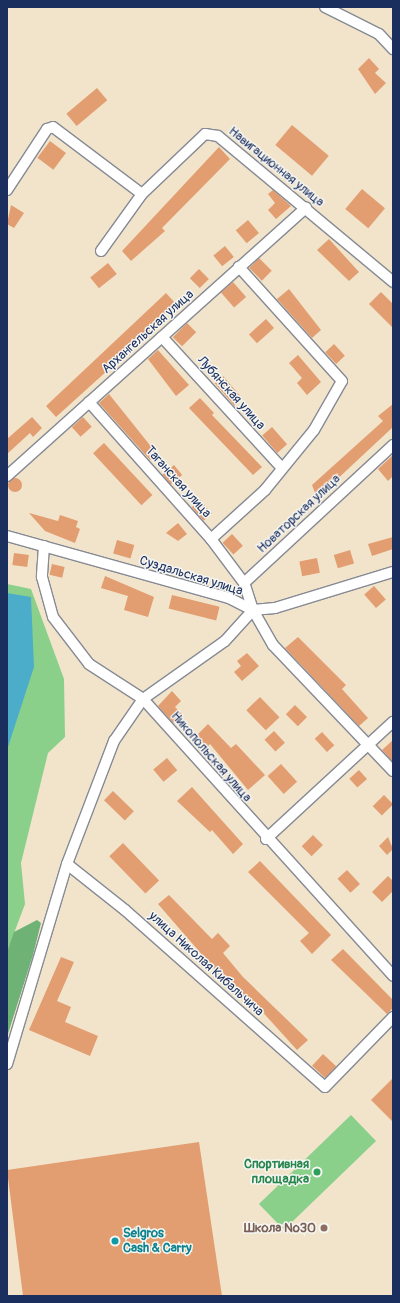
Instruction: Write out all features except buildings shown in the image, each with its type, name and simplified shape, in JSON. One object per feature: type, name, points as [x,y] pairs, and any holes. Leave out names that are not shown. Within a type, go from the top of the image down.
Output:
[{"type":"street","points":[[325,7],[379,34],[393,49]]},
{"type":"street","points":[[7,190],[11,175],[47,129],[60,128],[142,194],[101,251]]},
{"type":"street","name":"Навигационная улица","points":[[142,194],[205,134],[218,136],[393,282]]},
{"type":"street","name":"Архангельская улица","points":[[7,476],[306,208]]},
{"type":"street","points":[[211,539],[265,490],[281,467],[314,430],[342,381],[239,267]]},
{"type":"street","name":"Лубянская улица","points":[[162,337],[281,467]]},
{"type":"street","name":"Таганская улица","points":[[89,402],[211,539],[244,583]]},
{"type":"street","name":"Новаторская улица","points":[[244,583],[393,445]]},
{"type":"street","name":"Суздальская улица","points":[[7,536],[229,598],[253,610],[273,645],[393,771]]},
{"type":"street","name":"Никопольская улица","points":[[44,546],[42,577],[53,617],[89,664],[143,699],[266,839],[393,976]]},
{"type":"street","points":[[7,1064],[66,864],[114,742],[143,699],[225,641],[253,610],[275,608],[393,572]]},
{"type":"street","points":[[244,583],[253,610]]},
{"type":"street","points":[[266,839],[393,722]]},
{"type":"street","name":"улица Николая Кибальчича","points":[[66,864],[125,910],[325,1087],[393,1017]]},
{"type":"green space","points":[[7,584],[31,589],[64,679],[65,737],[48,753],[21,863],[25,904],[7,952]]},
{"type":"green space","points":[[37,920],[41,923],[33,955],[7,1037],[7,952],[14,932]]},
{"type":"green space","name":"Спортивная площадка","points":[[351,1115],[376,1141],[284,1230],[259,1204]]},
{"type":"water","points":[[7,593],[31,597],[34,667],[7,750]]},
{"type":"place","name":"Спортивная площадка","points":[[317,1172]]},
{"type":"place","name":"Школа №30","points":[[324,1228]]},
{"type":"place","name":"Selgros Cash & Carry","points":[[115,1241]]}]
